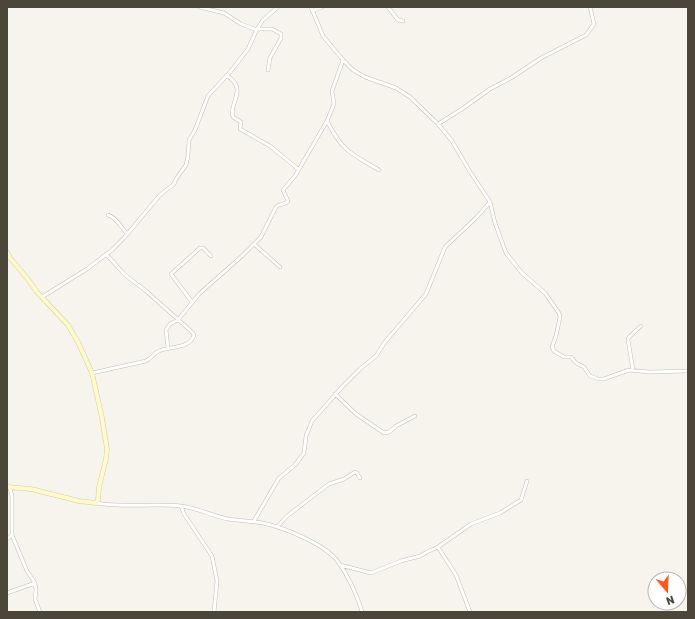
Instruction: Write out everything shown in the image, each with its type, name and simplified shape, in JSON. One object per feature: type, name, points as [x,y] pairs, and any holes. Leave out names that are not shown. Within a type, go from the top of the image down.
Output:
[{"type":"street","points":[[199,7],[224,13],[242,24],[257,29],[272,29],[278,31],[282,35],[270,58],[268,70]]},
{"type":"street","points":[[42,297],[81,273],[119,244],[161,193],[174,184],[176,179],[184,170],[188,156],[188,140],[195,130],[208,96],[248,49],[263,20],[278,7]]},
{"type":"street","points":[[322,7],[311,9],[323,36],[343,60],[353,70],[365,77],[396,88],[410,97],[438,124],[452,141],[490,202],[495,223],[506,253],[522,273],[545,293],[559,313],[560,317],[556,336],[552,346],[554,350],[560,355],[571,357],[576,363],[584,367],[594,378],[604,379],[624,371],[633,370],[649,372],[688,371]]},
{"type":"street","points":[[388,7],[398,20],[403,21]]},
{"type":"street","points":[[438,124],[485,92],[511,78],[541,58],[589,33],[594,24],[590,7]]},
{"type":"street","points":[[168,348],[166,330],[170,324],[178,320],[199,294],[254,244],[264,232],[276,207],[279,205],[285,205],[288,201],[283,190],[295,176],[327,121],[334,104],[332,91],[343,60]]},
{"type":"street","points":[[227,75],[237,88],[231,113],[233,117],[242,123],[240,130],[270,146],[298,169]]},
{"type":"street","points":[[327,121],[334,135],[343,147],[352,155],[379,170]]},
{"type":"street","points":[[254,522],[279,478],[295,465],[304,453],[307,431],[312,421],[335,394],[360,369],[371,362],[376,356],[385,342],[426,294],[445,247],[477,217],[490,202]]},
{"type":"street","points":[[108,215],[114,219],[127,234]]},
{"type":"street","points":[[254,244],[280,267]]},
{"type":"street","points":[[192,302],[171,274],[198,249],[202,248],[211,256]]},
{"type":"street","points":[[7,252],[10,258],[42,297],[73,332],[92,373],[102,418],[106,449],[106,459],[99,487],[98,500],[96,503]]},
{"type":"street","points":[[92,373],[146,361],[158,352],[188,342],[194,335],[146,291],[125,276],[106,254]]},
{"type":"street","points":[[633,370],[628,340],[629,337],[641,326]]},
{"type":"street","points":[[335,394],[356,414],[384,433],[389,432],[396,426],[415,416]]},
{"type":"street","points":[[276,527],[287,516],[329,484],[344,479],[355,472],[360,478]]},
{"type":"street","points":[[340,566],[372,573],[401,561],[420,556],[438,547],[471,524],[500,512],[521,500],[527,481]]},
{"type":"street","points":[[40,612],[35,599],[35,583],[27,571],[12,535],[12,497],[8,487],[31,488],[79,501],[108,505],[181,506],[226,518],[276,527],[322,547],[333,556],[354,590],[362,612]]},
{"type":"street","points":[[181,506],[184,514],[212,556],[216,581],[214,612]]},
{"type":"street","points":[[7,539],[12,535]]},
{"type":"street","points":[[438,547],[456,575],[470,612]]},
{"type":"street","points":[[7,593],[35,583]]}]
